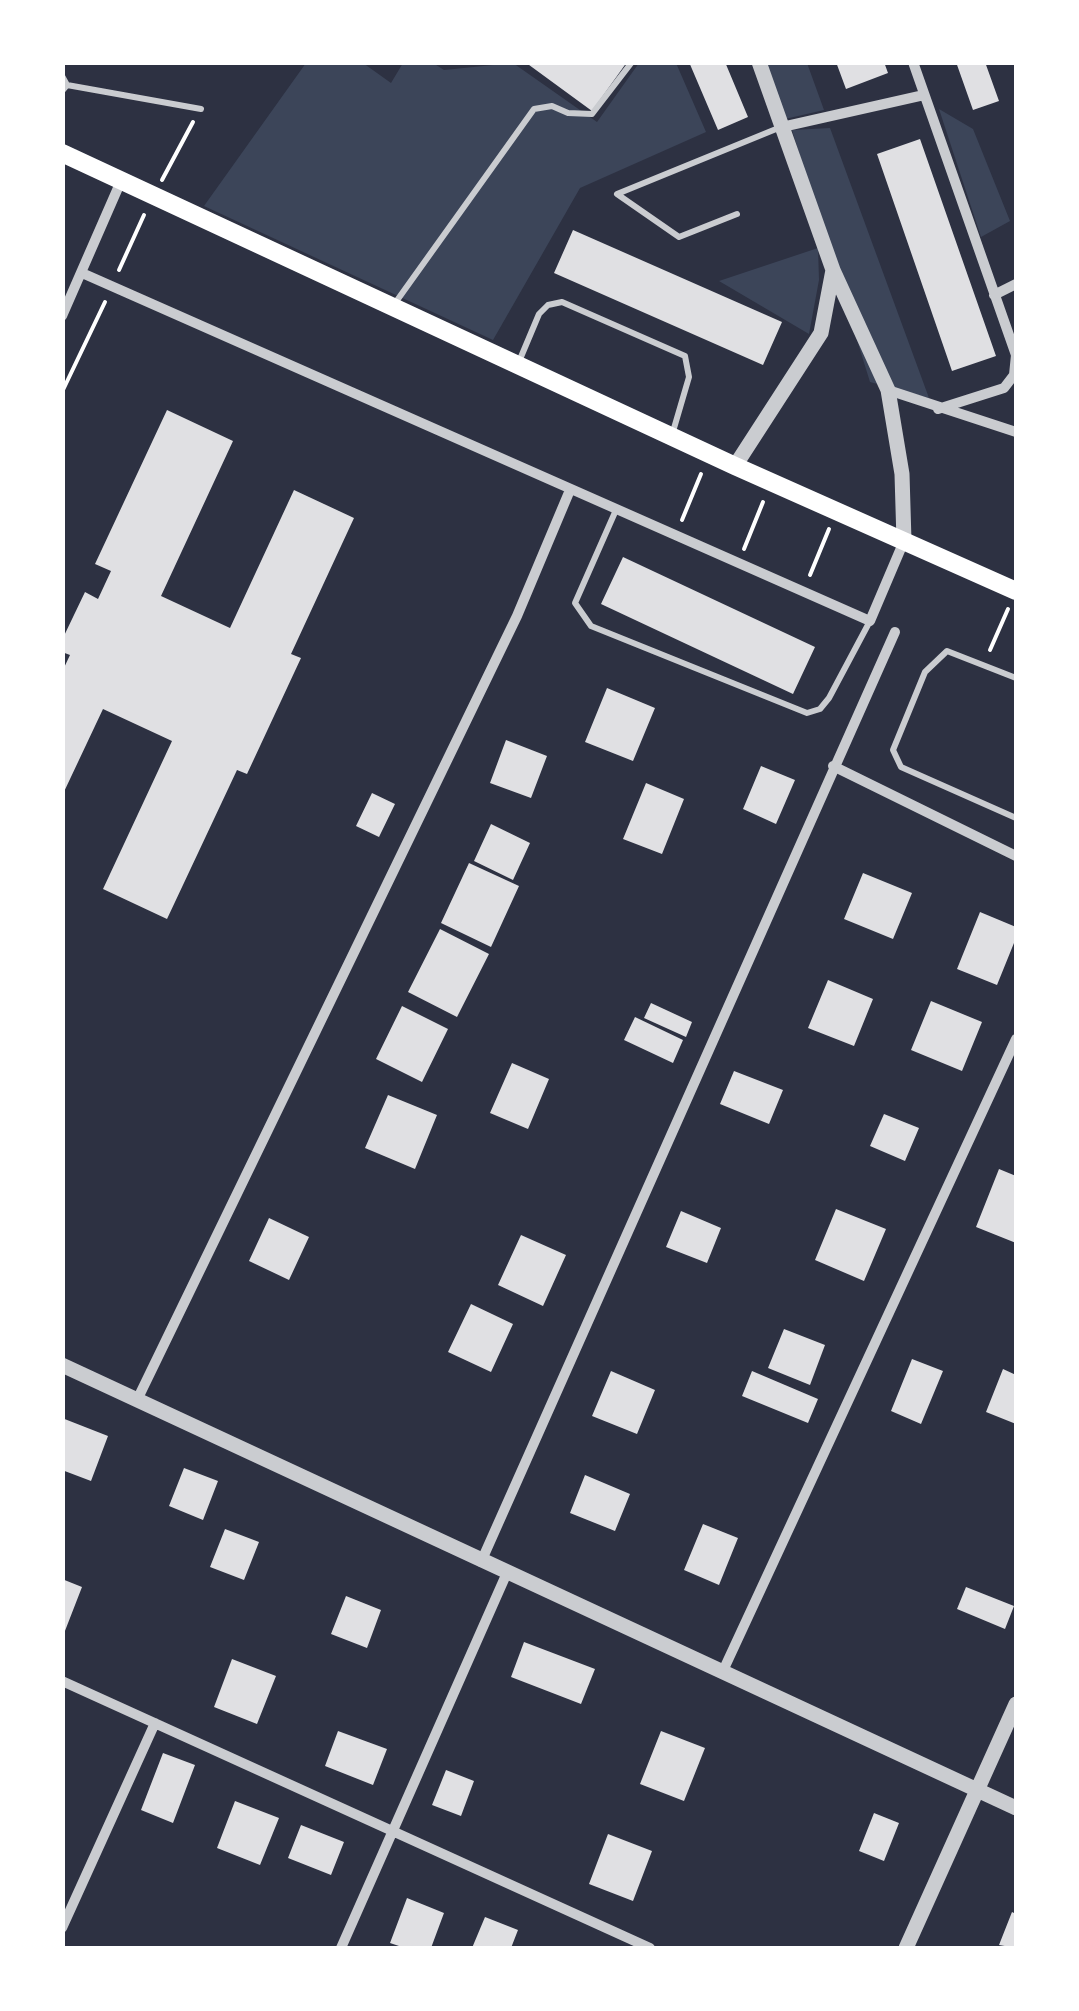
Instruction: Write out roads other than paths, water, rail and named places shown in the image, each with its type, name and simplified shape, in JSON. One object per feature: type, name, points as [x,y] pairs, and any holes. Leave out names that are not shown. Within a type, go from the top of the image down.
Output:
[{"type":"main road","points":[[62,153],[735,466],[1016,591]]},
{"type":"street","points":[[82,273],[570,490],[805,589],[870,621],[904,541],[902,474],[888,390],[833,270],[759,62]]},
{"type":"street","points":[[913,62],[1016,356],[1015,375],[1004,388],[938,409]]},
{"type":"street","points":[[782,127],[924,95]]},
{"type":"street","points":[[62,316],[122,181]]},
{"type":"street","points":[[735,466],[821,333],[833,270]]},
{"type":"street","points":[[994,295],[1016,284]]},
{"type":"street","points":[[888,390],[1016,432]]},
{"type":"street","points":[[138,1398],[517,616],[570,490]]},
{"type":"street","points":[[480,1563],[894,632]]},
{"type":"street","points":[[833,766],[1016,856]]},
{"type":"street","points":[[722,1673],[1016,1039]]},
{"type":"street","points":[[62,1365],[480,1563],[1016,1808]]},
{"type":"street","points":[[341,1948],[396,1833],[506,1575]]},
{"type":"street","points":[[62,1682],[650,1948]]},
{"type":"street","points":[[906,1948],[1016,1704]]},
{"type":"street","points":[[62,1928],[155,1724]]},
{"type":"lane","points":[[392,307],[534,109],[552,106],[568,113],[592,114],[632,62]]},
{"type":"lane","points":[[62,76],[64,88],[200,109]]},
{"type":"lane","points":[[738,214],[679,236],[617,194],[782,127]]},
{"type":"lane","points":[[518,365],[539,314],[548,305],[562,302],[685,356],[689,377],[672,436]]},
{"type":"lane","points":[[617,508],[575,604],[591,626],[807,713],[820,709],[829,698],[870,621]]},
{"type":"lane","points":[[1016,678],[947,652],[925,672],[893,750],[901,767],[1016,818]]}]
